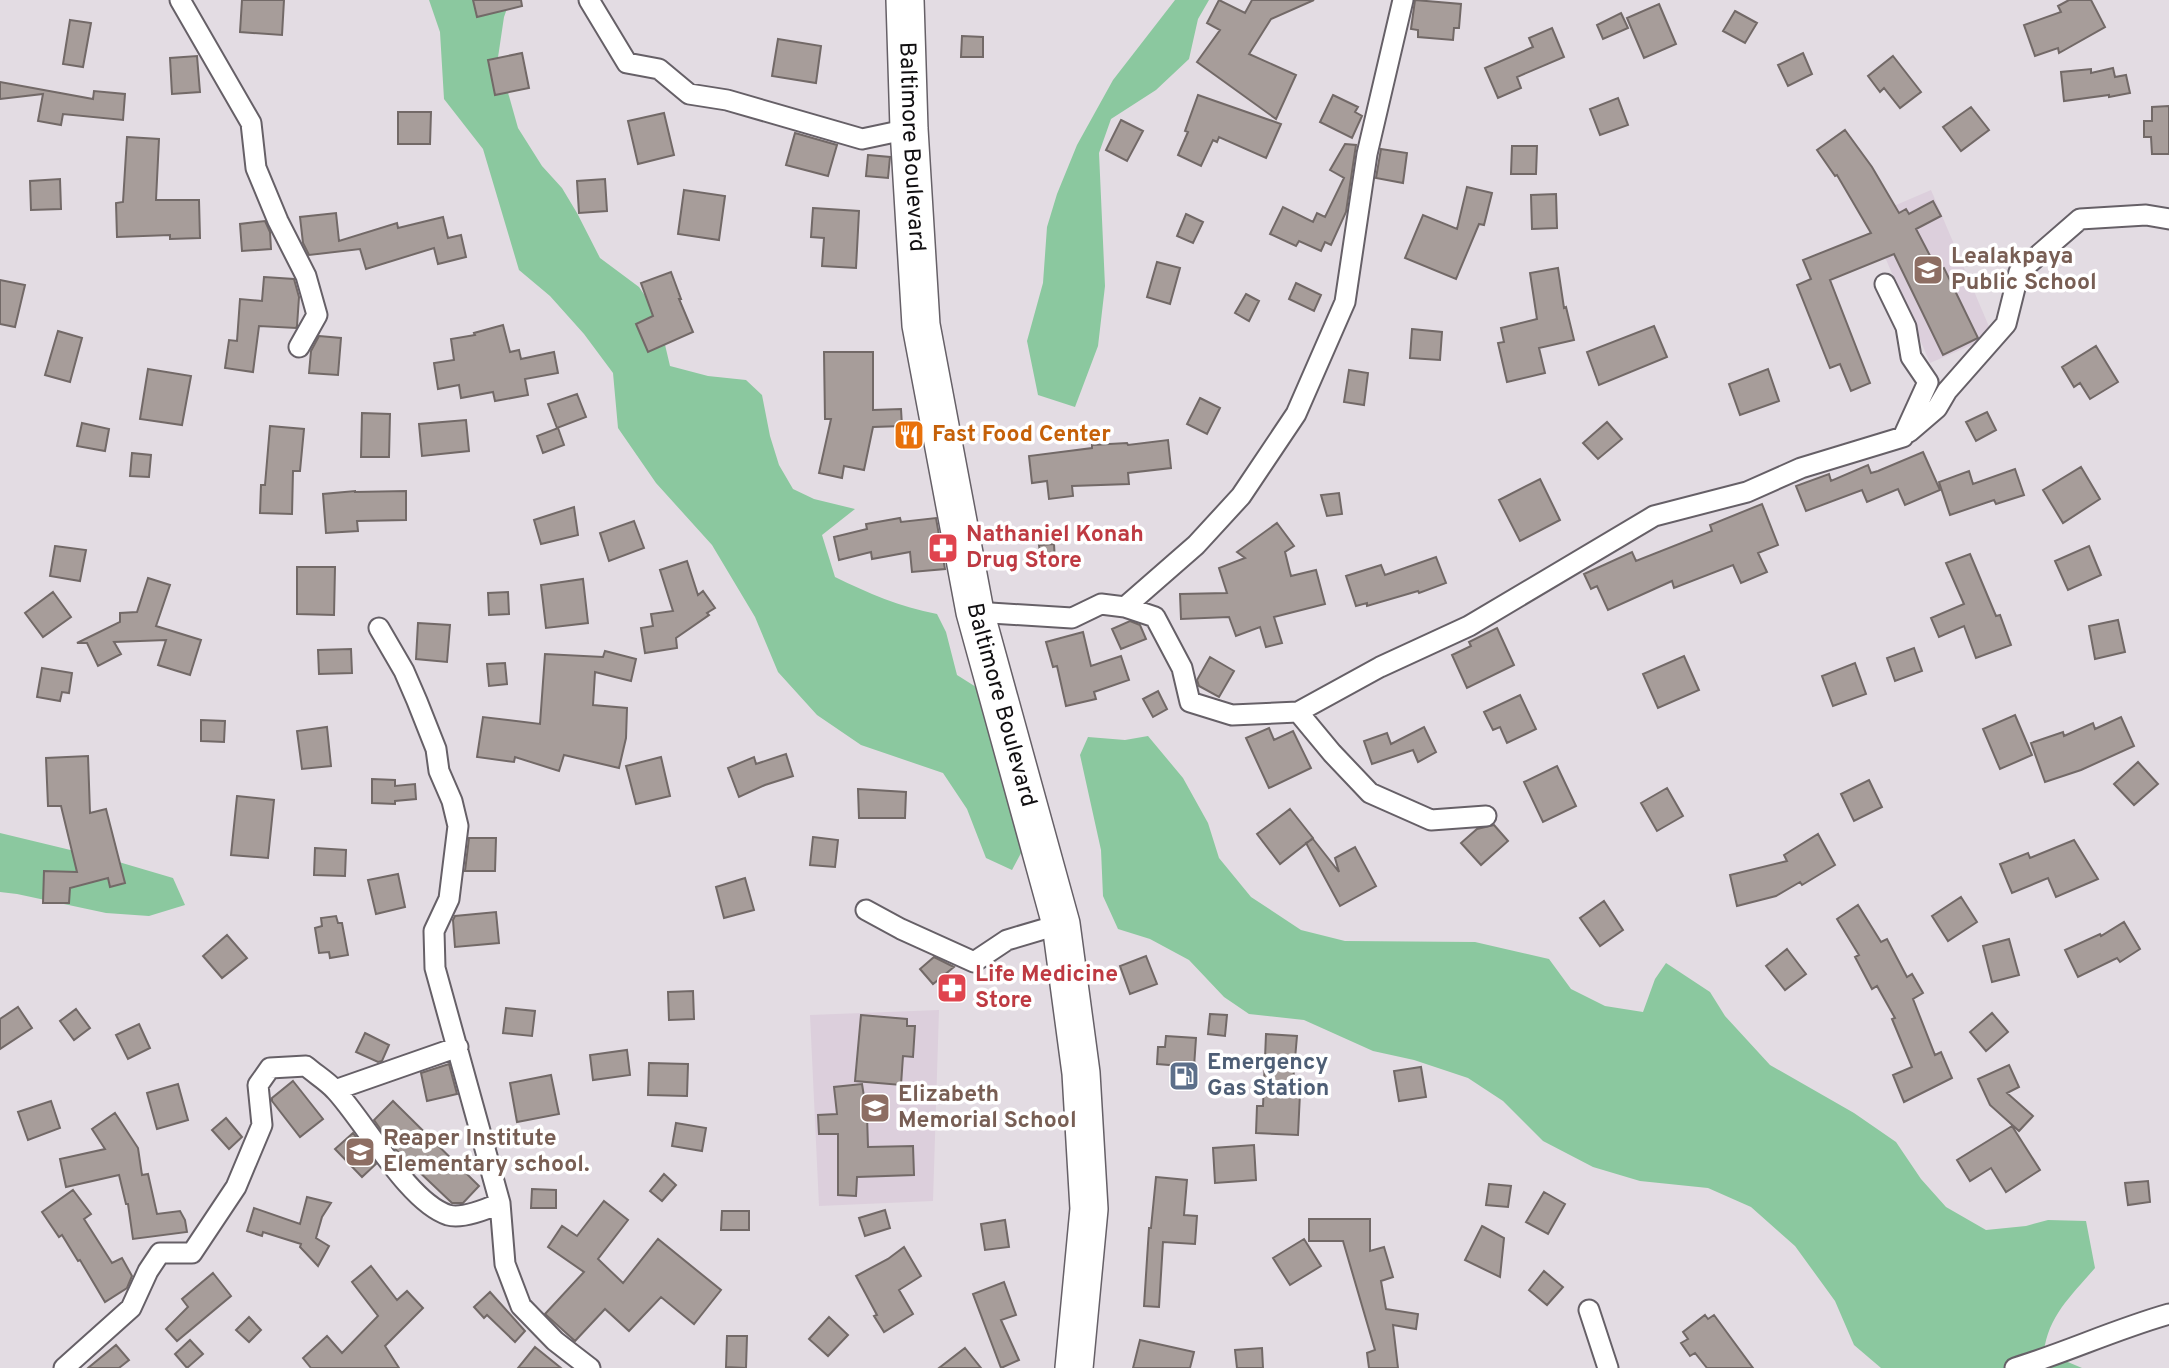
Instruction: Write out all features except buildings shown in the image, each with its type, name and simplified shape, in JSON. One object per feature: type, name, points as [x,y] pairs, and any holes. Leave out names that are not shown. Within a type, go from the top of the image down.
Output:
[{"type":"highway","name":"Baltimore Boulevard","points":[[905,0],[909,129],[921,325],[975,612],[1061,924],[1082,1073],[1089,1209],[1074,1368]]},
{"type":"street","points":[[180,0],[251,124],[256,168],[306,276],[317,315],[299,347]]},
{"type":"street","points":[[589,0],[627,63],[660,69],[688,94],[727,100],[862,139],[909,129]]},
{"type":"street","points":[[1125,607],[1196,545],[1241,496],[1296,414],[1345,302],[1367,154],[1403,0]]},
{"type":"street","points":[[975,612],[1072,618],[1101,604],[1125,607],[1155,618],[1182,668],[1190,702],[1232,715],[1298,712],[1380,667],[1469,626],[1654,516],[1747,492],[1801,468],[1903,437],[1937,408],[1947,391],[2006,324],[2019,272],[2080,219],[2146,215],[2169,219]]},
{"type":"street","points":[[1885,284],[1906,327],[1911,357],[1928,382],[1903,437]]},
{"type":"street","points":[[379,628],[404,671],[427,725],[458,826],[449,900],[434,931],[435,968],[500,1203],[505,1264],[521,1306],[555,1341],[590,1368]]},
{"type":"street","points":[[1298,712],[1370,793],[1431,820],[1486,816]]},
{"type":"street","points":[[866,910],[974,962],[1007,940],[1061,924]]},
{"type":"street","points":[[335,1090],[458,1047]]},
{"type":"street","points":[[64,1368],[131,1308],[160,1252],[192,1253],[236,1187],[262,1125],[258,1086],[270,1068],[306,1066],[335,1090],[424,1201],[449,1216],[478,1212],[500,1203]]},
{"type":"street","points":[[1589,1310],[1608,1368]]},
{"type":"street","points":[[2015,1368],[2056,1356],[2169,1314]]},
{"type":"shaded area","name":"Lealakpaya Public School","points":[[1931,190],[1993,336],[1930,363],[1868,217]]},
{"type":"shaded area","name":"Elizabeth Memorial School","points":[[939,1010],[933,1201],[819,1206],[810,1015]]},
{"type":"green space","points":[[429,0],[510,0],[504,17],[497,64],[518,128],[542,166],[562,188],[600,258],[639,287],[658,315],[670,366],[708,376],[746,380],[762,395],[779,465],[793,489],[814,499],[855,509],[822,535],[835,577],[884,599],[937,614],[946,632],[957,675],[976,687],[1007,696],[1038,821],[1012,870],[986,858],[967,809],[943,773],[861,745],[817,715],[778,672],[755,617],[712,545],[656,483],[618,428],[613,373],[584,334],[550,296],[519,270],[483,149],[444,99],[440,32]]},
{"type":"green space","points":[[1175,0],[1209,0],[1198,19],[1189,59],[1156,90],[1111,119],[1099,153],[1105,286],[1098,346],[1075,407],[1038,395],[1027,341],[1043,283],[1047,227],[1077,145],[1113,80]]},
{"type":"green space","points":[[1148,736],[1183,778],[1208,823],[1219,858],[1251,897],[1301,930],[1345,941],[1475,942],[1549,959],[1571,989],[1605,1006],[1643,1012],[1655,979],[1666,963],[1710,992],[1725,1016],[1770,1065],[1854,1113],[1896,1142],[1921,1179],[1946,1207],[1986,1230],[2026,1226],[2048,1220],[2086,1221],[2095,1268],[2056,1317],[2050,1327],[2044,1352],[2082,1368],[1881,1368],[1854,1345],[1835,1301],[1795,1246],[1751,1207],[1708,1188],[1640,1181],[1593,1167],[1543,1141],[1503,1101],[1468,1078],[1414,1060],[1373,1051],[1304,1020],[1249,1014],[1224,997],[1189,960],[1150,939],[1118,929],[1103,896],[1101,850],[1080,755],[1088,737],[1125,740]]},
{"type":"green space","points":[[0,833],[173,878],[185,905],[149,916],[106,913],[0,892]]},
{"type":"place","name":"Lealakpaya Public School","points":[[1928,270]]},
{"type":"place","name":"Fast Food Center","points":[[909,435]]},
{"type":"place","name":"Nathaniel Konah Drug Store","points":[[943,548]]},
{"type":"place","name":"Life Medicine Store","points":[[952,988]]},
{"type":"place","name":"Emergency Gas Station","points":[[1184,1076]]},
{"type":"place","name":"Elizabeth Memorial School","points":[[875,1108]]},
{"type":"place","name":"Reaper Institute Elementary school.","points":[[360,1152]]}]
